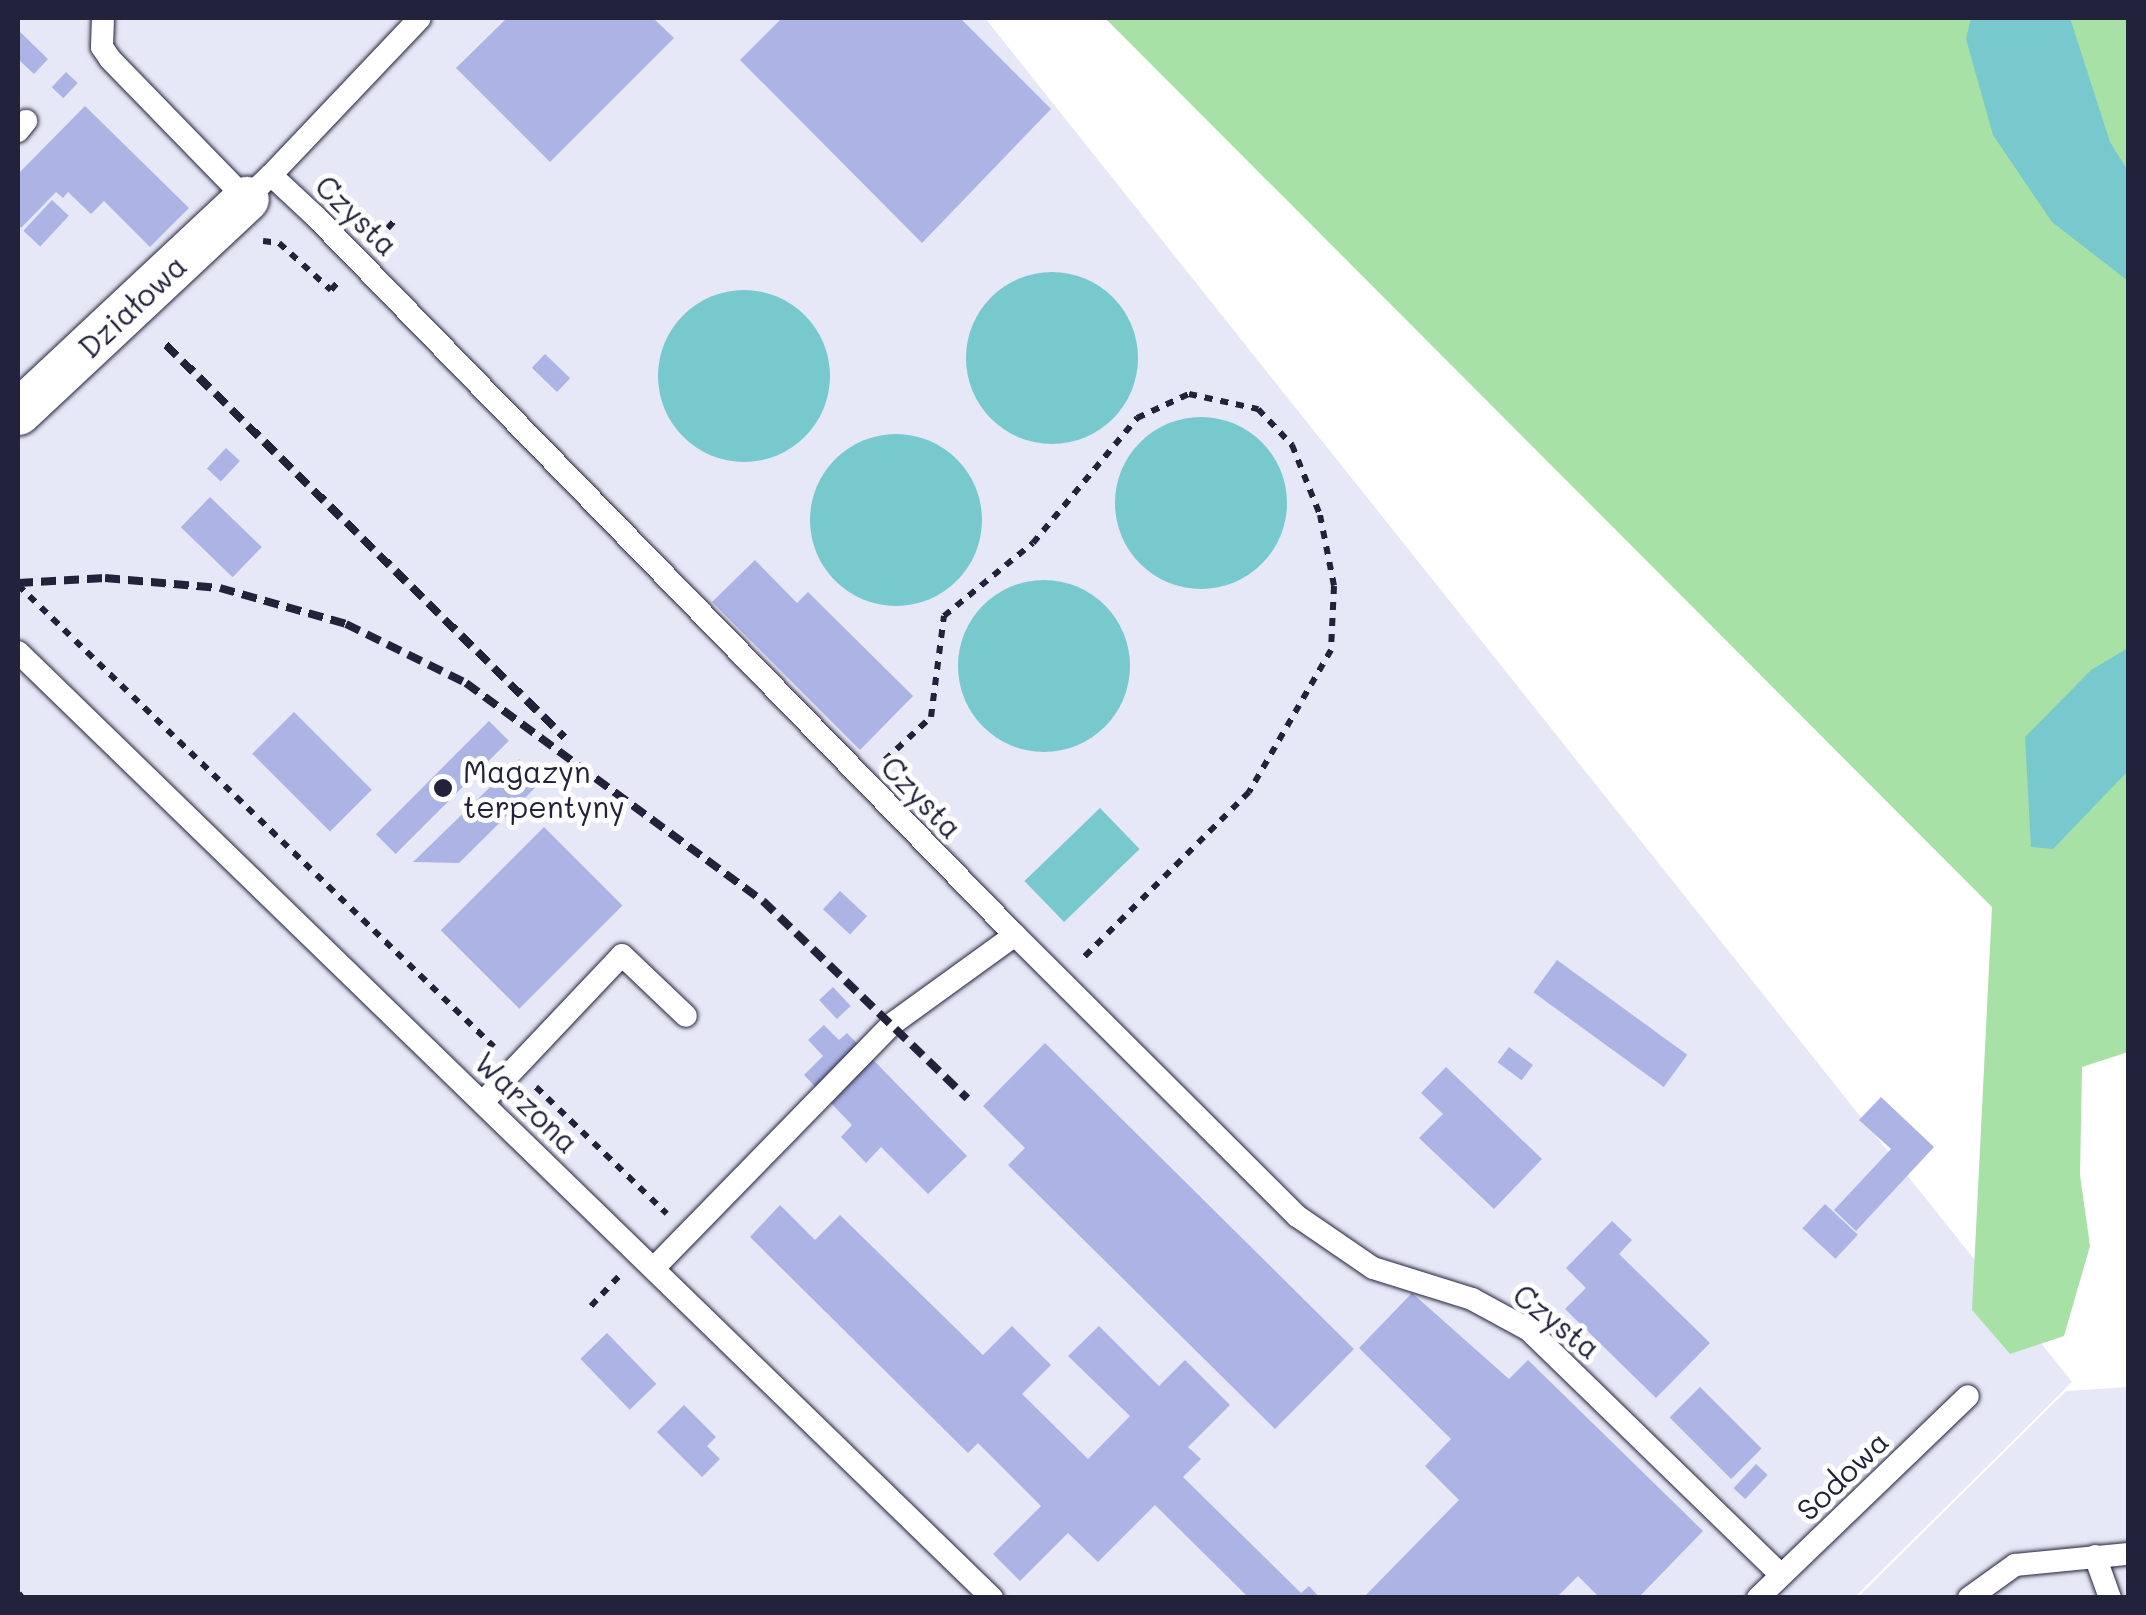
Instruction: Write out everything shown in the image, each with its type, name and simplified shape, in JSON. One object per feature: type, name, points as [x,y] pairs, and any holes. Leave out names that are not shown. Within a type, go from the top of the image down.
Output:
[{"type":"street","name":"Działowa","points":[[18,412],[259,187]]},
{"type":"lane","name":"Czysta","points":[[103,18],[102,48],[110,59],[432,331],[1014,935],[1335,1247],[1404,1281],[1499,1310],[1552,1347],[1781,1575]]},
{"type":"lane","points":[[259,187],[420,18]]},
{"type":"lane","name":"Warzona","points":[[18,652],[992,1598]]},
{"type":"lane","points":[[654,1267],[892,1024],[1014,935]]},
{"type":"lane","points":[[483,1102],[622,955],[686,1016]]},
{"type":"lane","name":"Sodowa","points":[[1758,1598],[1968,1396]]},
{"type":"lane","points":[[1970,1598],[2015,1565],[2128,1554]]},
{"type":"lane","points":[[2096,1556],[2110,1598]]},
{"type":"path","points":[[863,780],[931,717],[944,616],[1033,544],[1137,418],[1189,394],[1258,409],[1292,444],[1320,515],[1334,586],[1331,650],[1249,792],[1060,981]]},
{"type":"path","points":[[18,585],[672,1219],[684,1205]]},
{"type":"shaded area","points":[[18,18],[985,18],[2072,1382],[1855,1597],[18,1597]]},
{"type":"shaded area","points":[[2128,1387],[2128,1597],[1857,1598],[2066,1391]]},
{"type":"green space","points":[[1105,18],[2128,18],[2128,1052],[2082,1067],[2080,1175],[2090,1246],[2064,1336],[2010,1354],[1972,1310],[1992,907]]},
{"type":"water","points":[[1971,18],[2070,18],[2110,142],[2128,171],[2128,281],[2052,222],[1993,135],[1966,39]]},
{"type":"water","points":[[1052,272],[1085,278],[1113,297],[1132,325],[1138,358],[1132,391],[1113,419],[1085,438],[1052,444],[1019,438],[991,419],[972,391],[966,358],[972,325],[991,297],[1019,278]]},
{"type":"water","points":[[744,290],[777,296],[805,315],[824,343],[830,376],[824,409],[805,437],[777,456],[744,462],[711,456],[683,437],[664,409],[658,376],[664,343],[683,315],[711,296]]},
{"type":"water","points":[[1201,417],[1234,423],[1262,442],[1281,470],[1287,503],[1281,536],[1262,564],[1234,583],[1201,589],[1168,583],[1140,564],[1121,536],[1115,503],[1121,470],[1140,442],[1168,423]]},
{"type":"water","points":[[896,434],[929,440],[957,459],[976,487],[982,520],[976,553],[957,581],[929,600],[896,606],[863,600],[835,581],[816,553],[810,520],[816,487],[835,459],[863,440]]},
{"type":"water","points":[[1044,580],[1077,586],[1105,605],[1124,633],[1130,666],[1124,699],[1105,727],[1077,746],[1044,752],[1011,746],[983,727],[964,699],[958,666],[964,633],[983,605],[1011,586]]},
{"type":"water","points":[[2128,648],[2128,771],[2053,849],[2031,847],[2025,737],[2091,670]]},
{"type":"water","points":[[1100,808],[1140,849],[1064,922],[1024,881]]},
{"type":"building","points":[[507,18],[653,18],[674,38],[550,162],[456,68]]},
{"type":"building","points":[[782,18],[960,18],[1051,109],[922,243],[740,60]]},
{"type":"building","points":[[18,30],[48,59],[34,74],[18,59]]},
{"type":"building","points":[[66,72],[78,83],[63,98],[52,87]]},
{"type":"building","points":[[85,106],[189,208],[150,247],[104,201],[91,214],[68,192],[63,198],[56,192],[21,228],[18,224],[18,174]]},
{"type":"building","points":[[52,200],[69,216],[40,246],[23,231]]},
{"type":"building","points":[[545,354],[570,378],[557,392],[532,368]]},
{"type":"building","points":[[226,448],[240,461],[221,481],[207,468]]},
{"type":"building","points":[[210,497],[262,547],[233,577],[181,527]]},
{"type":"building","points":[[755,560],[797,603],[808,592],[913,696],[860,750],[712,602]]},
{"type":"building","points":[[294,712],[372,790],[330,832],[252,754]]},
{"type":"building","name":"Magazyn terpentyny","points":[[489,721],[509,741],[396,854],[376,834]]},
{"type":"building","points":[[519,759],[541,782],[459,863],[413,862]]},
{"type":"building","points":[[544,827],[622,905],[519,1009],[441,930]]},
{"type":"building","points":[[840,891],[867,916],[850,935],[823,909]]},
{"type":"building","points":[[1557,960],[1687,1055],[1664,1087],[1533,992]]},
{"type":"building","points":[[833,987],[851,1006],[837,1019],[819,1000]]},
{"type":"building","points":[[824,1025],[839,1040],[847,1033],[967,1156],[928,1194],[881,1147],[866,1163],[841,1137],[852,1125],[804,1075],[823,1056],[808,1040]]},
{"type":"building","points":[[1045,1043],[1354,1349],[1275,1429],[1008,1165],[1025,1148],[983,1106]]},
{"type":"building","points":[[1509,1047],[1533,1065],[1522,1080],[1498,1062]]},
{"type":"building","points":[[1446,1067],[1542,1159],[1494,1209],[1419,1138],[1443,1114],[1421,1093]]},
{"type":"building","points":[[1881,1097],[1934,1147],[1856,1231],[1834,1210],[1891,1149],[1859,1120]]},
{"type":"building","points":[[1825,1204],[1858,1235],[1835,1259],[1802,1228]]},
{"type":"building","points":[[780,1205],[815,1240],[840,1215],[983,1355],[1012,1326],[1051,1365],[1022,1394],[1088,1459],[1130,1416],[1068,1356],[1099,1326],[1159,1386],[1185,1360],[1230,1405],[1188,1447],[1201,1459],[1183,1477],[1301,1593],[1309,1586],[1320,1598],[1249,1598],[1155,1505],[1098,1562],[1068,1533],[1020,1581],[993,1554],[1041,1506],[978,1443],[968,1453],[750,1237]]},
{"type":"building","points":[[1612,1221],[1632,1240],[1619,1254],[1710,1343],[1656,1398],[1565,1309],[1586,1288],[1566,1268]]},
{"type":"building","points":[[1412,1293],[1509,1379],[1528,1360],[1703,1531],[1638,1598],[1600,1598],[1578,1576],[1556,1598],[1363,1598],[1459,1500],[1425,1466],[1451,1439],[1359,1348]]},
{"type":"building","points":[[607,1333],[656,1384],[630,1410],[580,1359]]},
{"type":"building","points":[[1700,1387],[1762,1449],[1731,1479],[1670,1417]]},
{"type":"building","points":[[684,1405],[716,1437],[707,1446],[720,1459],[702,1477],[657,1432]]},
{"type":"building","points":[[1756,1464],[1768,1475],[1745,1499],[1733,1488]]},
{"type":"railway","points":[[166,345],[564,737]]},
{"type":"railway","points":[[18,583],[105,578],[220,588],[346,624],[466,683],[763,901],[967,1098]]},
{"type":"railway","points":[[18,1594],[21,1598]]},
{"type":"place","name":"Magazyn terpentyny","points":[[443,788]]}]
